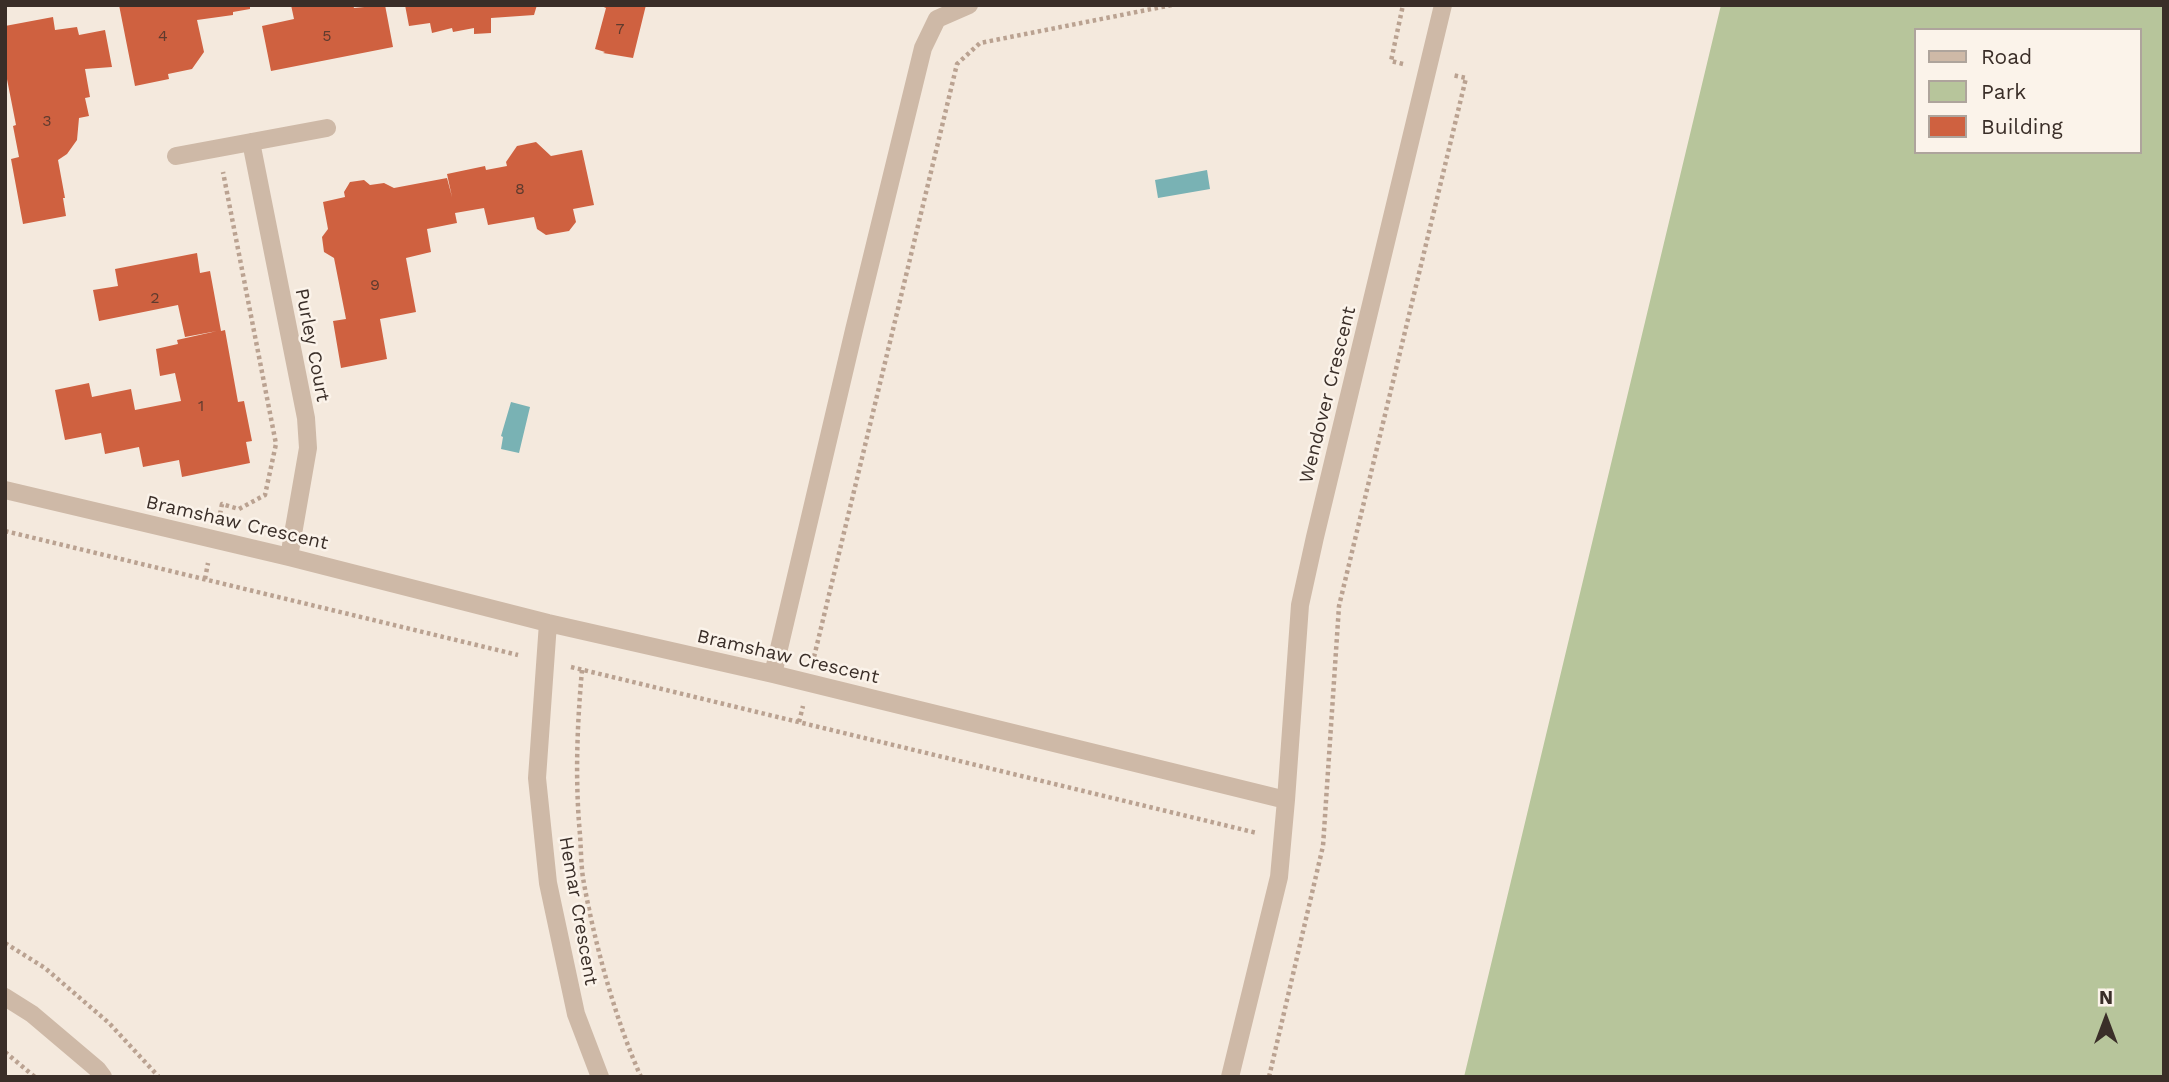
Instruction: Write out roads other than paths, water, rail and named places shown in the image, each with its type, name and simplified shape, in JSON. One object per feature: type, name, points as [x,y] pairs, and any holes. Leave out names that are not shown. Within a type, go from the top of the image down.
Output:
[{"type":"street","points":[[773,674],[923,48],[937,19],[970,5]]},
{"type":"street","name":"Wendover Crescent","points":[[1286,800],[1300,606],[1443,5]]},
{"type":"street","points":[[176,156],[327,128]]},
{"type":"street","name":"Purley Court","points":[[251,142],[306,418],[308,448],[289,557]]},
{"type":"street","name":"Bramshaw Crescent","points":[[5,490],[1286,800]]},
{"type":"street","name":"Hemar Crescent","points":[[548,623],[537,778],[548,883],[576,1014],[600,1077]]},
{"type":"street","points":[[1230,1077],[1279,877],[1286,800]]},
{"type":"street","points":[[5,997],[32,1014],[103,1077]]},
{"type":"water","points":[[1207,170],[1210,189],[1158,198],[1155,180]]},
{"type":"water","points":[[511,402],[530,407],[519,453],[501,449],[501,436]]}]
